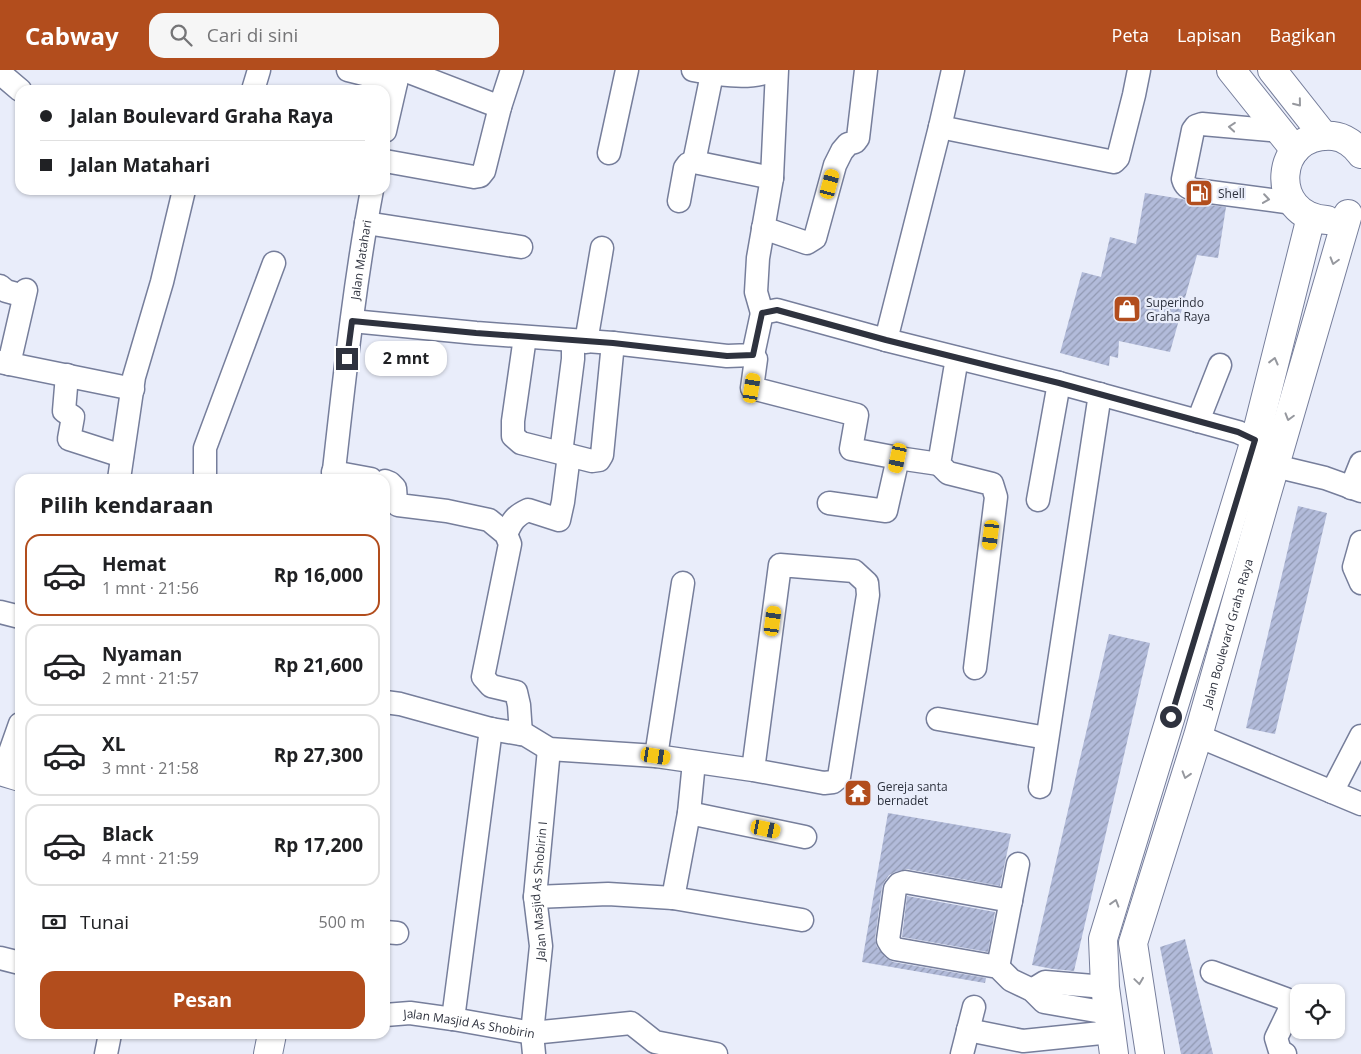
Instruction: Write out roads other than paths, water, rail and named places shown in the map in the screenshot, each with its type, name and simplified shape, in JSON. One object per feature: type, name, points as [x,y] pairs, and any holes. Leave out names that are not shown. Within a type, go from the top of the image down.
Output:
[{"type":"main road","points":[[1231,70],[1288,141],[1289,160],[1285,171],[1285,182],[1288,193],[1302,210],[1320,220],[1330,220],[1339,218],[1354,207]]},
{"type":"main road","points":[[1272,70],[1324,136]]},
{"type":"main road","points":[[1288,141],[1308,140],[1324,136],[1337,137],[1349,142],[1361,154]]},
{"type":"main road","name":"Jalan Boulevard Graha Raya","points":[[1150,1054],[1134,943],[1198,736],[1274,466],[1354,207]]},
{"type":"main road","points":[[1111,1033],[1105,986],[1103,939],[1255,440],[1302,210]]},
{"type":"main road","points":[[1103,939],[1134,943]]},
{"type":"main road","points":[[268,1054],[271,1039]]},
{"type":"street","points":[[254,85],[259,70]]},
{"type":"street","points":[[348,70],[400,74],[500,107]]},
{"type":"street","points":[[390,162],[474,177],[480,176],[484,171],[500,107],[512,70]]},
{"type":"street","points":[[609,153],[627,70]]},
{"type":"street","points":[[694,162],[702,72],[756,76],[771,70]]},
{"type":"street","points":[[777,70],[772,178],[758,258],[756,292],[762,313],[753,355],[756,359],[752,388],[857,415],[851,449],[939,464],[948,473],[992,484],[996,496],[975,668]]},
{"type":"street","points":[[763,228],[807,243],[815,238],[835,165],[842,150],[858,138],[866,70]]},
{"type":"street","points":[[886,340],[940,127],[952,70]]},
{"type":"street","points":[[940,127],[1114,162],[1118,158],[1139,70]]},
{"type":"street","points":[[0,73],[15,86]]},
{"type":"street","points":[[390,112],[400,74]]},
{"type":"street","points":[[1288,141],[1202,124],[1196,126],[1193,130],[1183,179],[1185,185],[1195,190],[1302,210]]},
{"type":"street","points":[[679,201],[685,168],[688,164],[694,162],[772,178]]},
{"type":"street","points":[[120,474],[134,378],[162,282],[183,195]]},
{"type":"street","name":"Jalan Matahari","points":[[333,474],[352,321],[371,195]]},
{"type":"street","points":[[366,223],[521,247]]},
{"type":"street","points":[[506,534],[512,522],[520,514],[528,510],[558,520],[563,502],[573,359],[580,342],[602,248]]},
{"type":"street","points":[[205,474],[205,448],[274,263]]},
{"type":"street","points":[[0,286],[6,291],[25,293],[4,363],[133,389]]},
{"type":"street","points":[[762,313],[777,310],[886,340],[1100,394],[1238,432],[1255,440]]},
{"type":"street","points":[[352,321],[580,342],[613,343],[727,356],[753,355]]},
{"type":"street","points":[[525,337],[513,421],[513,436],[521,443],[592,461],[599,460],[602,455],[613,343]]},
{"type":"street","points":[[939,464],[957,358]]},
{"type":"street","points":[[1198,421],[1220,366]]},
{"type":"street","points":[[67,375],[64,411],[73,417],[69,439],[122,456]]},
{"type":"street","points":[[1038,500],[1059,383]]},
{"type":"street","points":[[1040,787],[1100,394]]},
{"type":"street","points":[[829,503],[886,511],[898,458]]},
{"type":"street","points":[[1274,466],[1316,476],[1356,489],[1361,463]]},
{"type":"street","points":[[390,483],[396,488],[398,506],[447,511],[489,520],[506,534],[510,544],[483,677],[492,686],[516,692],[521,734]]},
{"type":"street","points":[[1361,542],[1354,567],[1361,583]]},
{"type":"street","points":[[390,703],[491,729],[526,735],[550,749],[656,756],[753,770],[824,783],[833,782],[839,777],[868,595],[867,584],[854,571],[780,565],[753,770]]},
{"type":"street","points":[[656,756],[683,583]]},
{"type":"street","points":[[0,612],[15,615]]},
{"type":"street","points":[[938,719],[1047,738]]},
{"type":"street","points":[[453,1019],[491,729]]},
{"type":"street","points":[[1198,736],[1361,804]]},
{"type":"street","points":[[1332,792],[1361,736]]},
{"type":"street","points":[[8,773],[15,744]]},
{"type":"street","name":"Jalan Masjid As Shobirin I","points":[[533,1044],[541,946],[535,897],[550,749]]},
{"type":"street","points":[[672,898],[689,813],[694,762]]},
{"type":"street","points":[[689,813],[805,837]]},
{"type":"street","points":[[998,967],[1018,864]]},
{"type":"street","points":[[1011,901],[905,882],[895,889],[888,940],[895,949],[998,967],[1011,980],[1040,991],[1111,1033]]},
{"type":"street","points":[[535,897],[608,894],[672,898],[802,920]]},
{"type":"street","points":[[0,958],[15,962]]},
{"type":"street","points":[[1212,972],[1286,999],[1290,1009],[1276,1038],[1280,1052],[1285,1054]]},
{"type":"street","points":[[1040,991],[1105,986]]},
{"type":"street","points":[[962,1054],[974,1007]]},
{"type":"street","name":"Jalan Masjid As Shobirin","points":[[390,1015],[410,1013],[453,1019],[533,1044],[630,1023],[655,1042],[716,1054]]},
{"type":"street","points":[[968,1030],[1022,1047],[1111,1033]]},
{"type":"street","points":[[106,1054],[109,1039]]},
{"type":"place","name":"Shell","points":[[1199,193]]},
{"type":"place","name":"Superindo Graha Raya","points":[[1127,309]]},
{"type":"place","name":"Gereja santa bernadet","points":[[858,793]]}]
